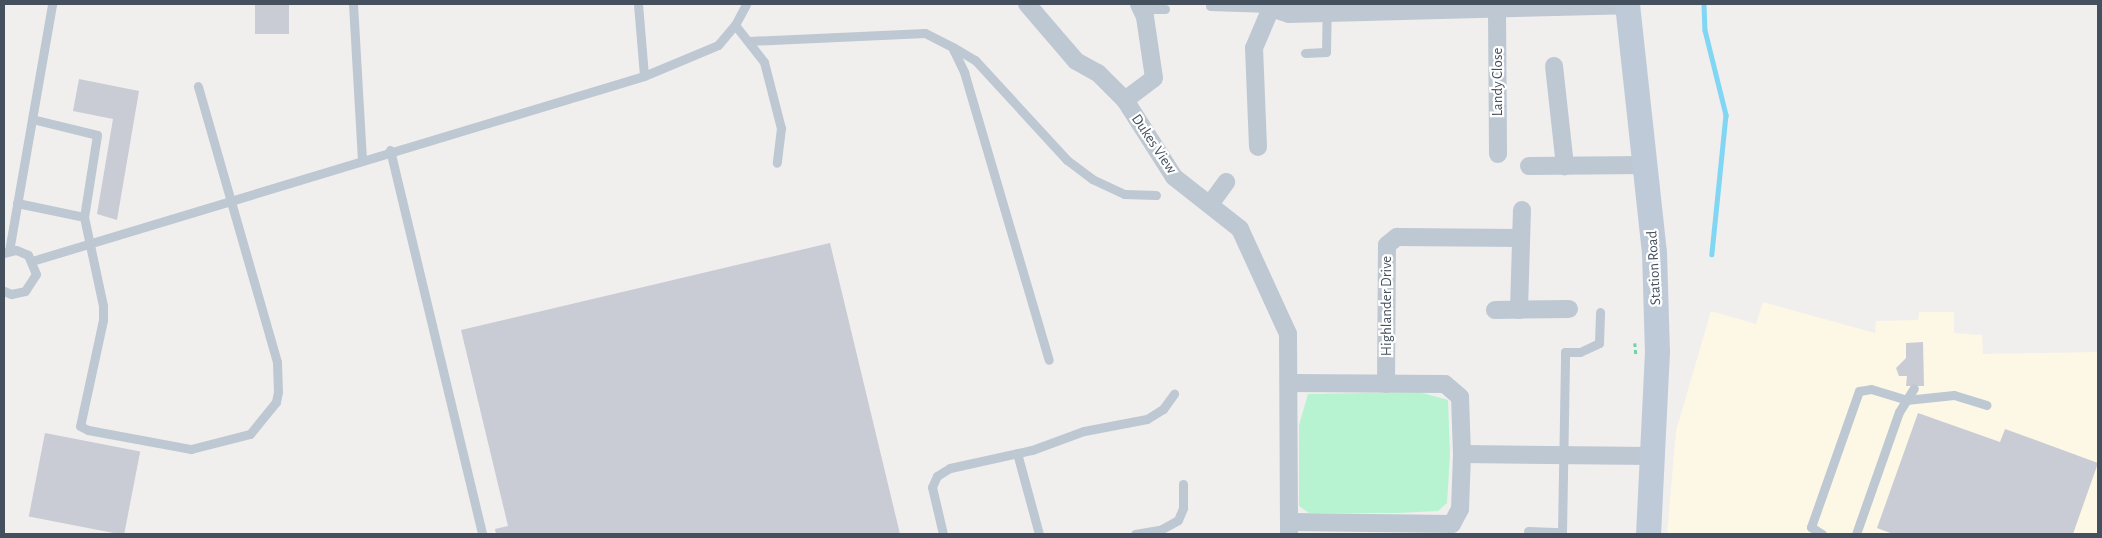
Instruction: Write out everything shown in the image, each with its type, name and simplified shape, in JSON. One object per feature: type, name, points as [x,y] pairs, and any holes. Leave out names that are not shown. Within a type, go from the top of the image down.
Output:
[{"type":"street","name":"Dukes View","points":[[1027,4],[1076,61],[1098,73],[1125,100],[1174,177],[1210,203]]},
{"type":"street","points":[[1258,147],[1254,48],[1270,6],[1289,14],[1497,10],[1627,4]]},
{"type":"street","name":"Station Road","points":[[1627,4],[1646,166],[1657,324],[1648,534]]},
{"type":"street","name":"Dukes View","points":[[1125,100],[1154,78],[1140,6]]},
{"type":"street","name":"Landy Close","points":[[1497,10],[1498,154]]},
{"type":"street","points":[[1554,66],[1565,166]]},
{"type":"street","points":[[1529,166],[1646,166]]},
{"type":"street","points":[[1226,182],[1210,203],[1240,229],[1288,334],[1290,528],[1389,529],[1452,524],[1460,509],[1462,454],[1460,397],[1445,384],[1289,384]]},
{"type":"street","points":[[1519,310],[1522,210]]},
{"type":"street","name":"Highlander Drive","points":[[1386,384],[1387,244],[1397,237],[1521,238]]},
{"type":"street","points":[[1495,310],[1569,309]]},
{"type":"street","points":[[1462,454],[1652,456]]},
{"type":"lane","points":[[4,293],[18,293],[30,286],[36,274],[32,261],[22,252],[6,252],[17,203],[52,4]]},
{"type":"lane","points":[[353,4],[362,159]]},
{"type":"lane","points":[[638,4],[644,76]]},
{"type":"lane","points":[[32,261],[390,150],[644,76],[718,45],[735,25],[746,4]]},
{"type":"lane","points":[[1140,6],[1165,9]]},
{"type":"lane","points":[[1210,6],[1270,6]]},
{"type":"lane","points":[[1305,53],[1326,52],[1327,13]]},
{"type":"lane","points":[[735,25],[764,62],[781,128],[778,163]]},
{"type":"lane","points":[[748,41],[925,33],[975,60],[1067,160],[1092,178],[1124,194],[1156,195]]},
{"type":"lane","points":[[952,47],[964,72],[1049,360]]},
{"type":"lane","points":[[32,119],[97,135],[84,217],[88,243],[103,306],[103,320],[80,426],[88,430],[191,449],[250,434],[276,402],[277,362],[232,199],[198,86]]},
{"type":"lane","points":[[390,150],[482,534]]},
{"type":"lane","points":[[17,203],[84,217]]},
{"type":"lane","points":[[1528,531],[1562,532],[1565,352],[1580,352],[1599,343],[1600,312]]},
{"type":"lane","points":[[1856,534],[1906,400],[1914,388]]},
{"type":"lane","points":[[1822,534],[1811,527],[1859,391],[1871,389],[1906,400],[1954,395],[1986,405]]},
{"type":"lane","points":[[943,534],[932,487],[937,476],[950,468],[1017,453],[1084,431],[1147,419],[1163,409],[1174,394]]},
{"type":"lane","points":[[1017,453],[1040,534]]},
{"type":"lane","points":[[1135,534],[1162,529],[1178,520],[1183,508],[1183,484]]},
{"type":"shaded area","points":[[1763,302],[1875,333],[1876,321],[1918,320],[1919,312],[1954,312],[1954,333],[1982,335],[1983,354],[2098,352],[2098,534],[1667,534],[1676,431],[1711,311],[1756,324]]},
{"type":"green space","points":[[1419,392],[1448,400],[1450,454],[1447,503],[1438,511],[1398,513],[1309,513],[1299,506],[1299,425],[1308,394]]},
{"type":"building","points":[[255,4],[289,4],[289,34],[255,34]]},
{"type":"building","points":[[79,79],[139,91],[117,220],[97,214],[113,119],[73,111]]},
{"type":"building","points":[[830,243],[900,534],[496,534],[495,529],[508,526],[461,330]]},
{"type":"building","points":[[1923,342],[1924,386],[1906,386],[1907,376],[1899,376],[1896,368],[1906,358],[1906,343]]},
{"type":"building","points":[[1918,413],[2000,442],[2005,429],[2098,463],[2073,534],[1893,534],[1877,528]]},
{"type":"building","points":[[45,433],[140,452],[124,534],[29,516]]},
{"type":"waterway","points":[[1704,4],[1705,30],[1726,115],[1712,254]]}]
